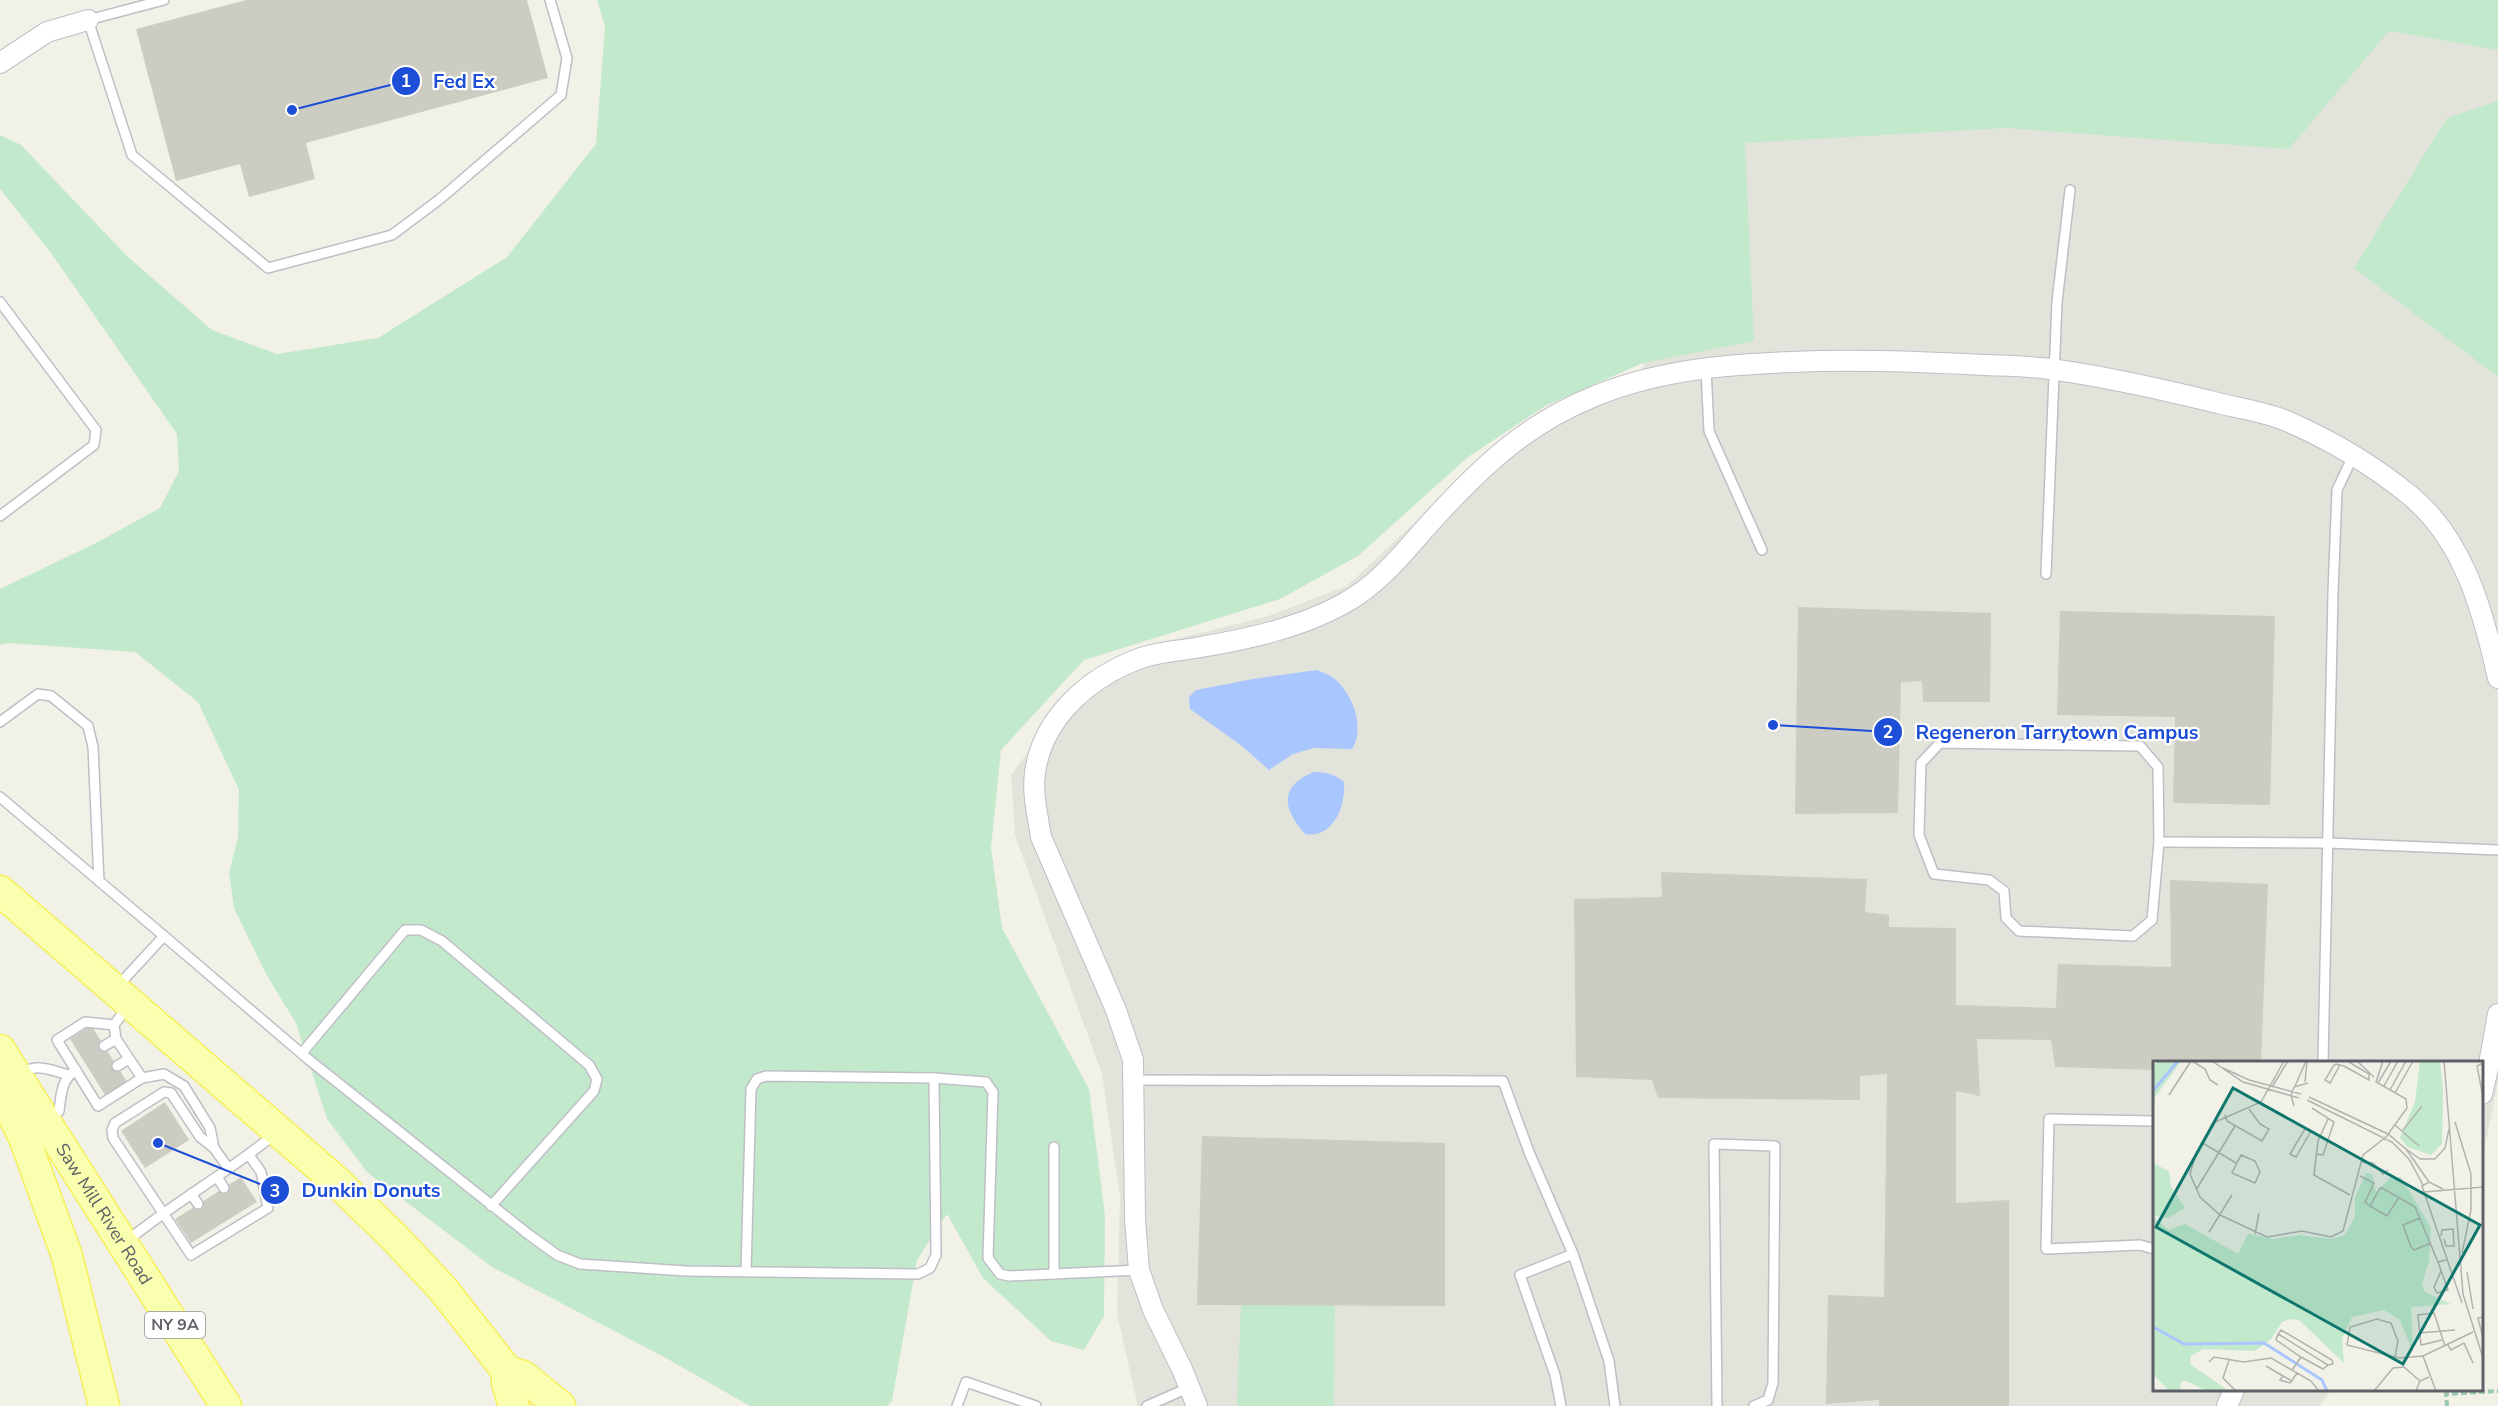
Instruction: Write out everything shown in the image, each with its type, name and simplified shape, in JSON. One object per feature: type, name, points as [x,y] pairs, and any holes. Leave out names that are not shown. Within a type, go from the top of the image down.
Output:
[{"type":"main road","points":[[0,891],[119,1006],[278,1131],[335,1180],[442,1288],[507,1371],[523,1376],[560,1406]]},
{"type":"main road","name":"Saw Mill River Road","points":[[0,1050],[8,1082],[45,1121],[226,1406]]},
{"type":"main road","points":[[8,1082],[25,1140],[67,1256],[104,1406]]},
{"type":"main road","points":[[507,1371],[507,1383],[514,1406]]},
{"type":"street","points":[[0,63],[47,32],[88,20]]},
{"type":"street","points":[[1197,1406],[1153,1310],[1139,1270],[1135,1219],[1133,1060],[1116,1010],[1045,846],[1036,807],[1035,772],[1047,737],[1069,702],[1104,674],[1145,657],[1262,636],[1319,617],[1356,597],[1392,568],[1491,459],[1535,426],[1594,396],[1659,375],[1747,363],[1889,359],[2054,369],[2170,391],[2286,420],[2353,456],[2410,495],[2442,531],[2462,559],[2478,604],[2498,678]]},
{"type":"street","points":[[2483,1090],[2494,1065],[2498,1014]]},
{"type":"street","points":[[2227,1406],[2233,1391]]},
{"type":"lane","points":[[164,0],[88,20],[132,154],[268,268],[392,235],[440,199],[561,95],[567,58],[550,0]]},
{"type":"lane","points":[[2046,573],[2057,302],[2070,190]]},
{"type":"lane","points":[[0,516],[94,445],[96,430],[1,306]]},
{"type":"lane","points":[[1706,369],[1709,431],[1762,550]]},
{"type":"lane","points":[[2323,1061],[2332,593],[2337,490],[2353,456]]},
{"type":"lane","points":[[0,722],[38,694],[51,696],[88,726],[93,747],[99,881]]},
{"type":"lane","points":[[1940,743],[2140,746],[2158,767],[2159,842],[2152,920],[2133,936],[2019,931],[2006,918],[2004,891],[1989,880],[1934,874],[1919,835],[1921,763],[1940,743]]},
{"type":"lane","points":[[0,797],[302,1053],[492,1206],[557,1255],[580,1264],[686,1270],[918,1274],[930,1268],[936,1255],[934,1078]]},
{"type":"lane","points":[[2159,842],[2329,843],[2498,850]]},
{"type":"lane","points":[[302,1053],[405,930],[422,930],[442,941],[589,1065],[597,1079],[594,1091],[492,1206]]},
{"type":"lane","points":[[142,1078],[116,1039],[119,1006],[164,936]]},
{"type":"lane","points":[[119,1006],[57,1040],[72,1070],[86,1086],[98,1106],[142,1078],[164,1074],[184,1086],[210,1128],[214,1148]]},
{"type":"lane","points":[[104,1046],[116,1039]]},
{"type":"lane","points":[[45,1121],[59,1112],[62,1090],[72,1070],[83,1059]]},
{"type":"lane","points":[[117,1066],[129,1059]]},
{"type":"lane","points":[[8,1082],[31,1067],[72,1070]]},
{"type":"lane","points":[[746,1271],[751,1089],[757,1079],[766,1076],[934,1078],[986,1082],[993,1092],[988,1258],[1000,1274],[1009,1276],[1139,1270]]},
{"type":"lane","points":[[86,1086],[96,1080]]},
{"type":"lane","points":[[1133,1080],[1503,1081],[1529,1152],[1573,1254],[1609,1361],[1615,1406]]},
{"type":"lane","points":[[229,1169],[214,1148],[200,1137],[171,1093],[164,1092],[115,1123],[112,1130],[113,1138],[191,1255],[268,1208],[261,1172],[249,1155]]},
{"type":"lane","points":[[2153,1121],[2049,1119],[2046,1249],[2140,1245],[2153,1249]]},
{"type":"lane","points":[[123,1244],[162,1214],[249,1155],[278,1131]]},
{"type":"lane","points":[[1717,1406],[1714,1144],[1775,1146],[1773,1383],[1768,1400],[1754,1406]]},
{"type":"lane","points":[[1054,1147],[1054,1274]]},
{"type":"lane","points":[[217,1177],[224,1188]]},
{"type":"lane","points":[[191,1194],[198,1204]]},
{"type":"lane","points":[[240,1213],[246,1222]]},
{"type":"lane","points":[[214,1229],[219,1238]]},
{"type":"lane","points":[[1561,1406],[1555,1375],[1520,1275],[1573,1254]]},
{"type":"lane","points":[[957,1406],[966,1382],[1014,1402],[1036,1406]]},
{"type":"lane","points":[[1147,1406],[1190,1387]]},
{"type":"path","points":[[2447,1406],[2446,1394],[2498,1391]]},
{"type":"shaded area","points":[[1712,0],[2178,0],[2498,20],[2498,1082],[2483,1156],[2483,1061],[2153,1061],[2153,1391],[2331,1391],[2319,1406],[1138,1406],[1117,1314],[1120,1197],[1102,1074],[1015,835],[1011,775],[1085,674],[1164,642],[1268,616],[1347,586],[1451,488],[1642,371]]},
{"type":"green space","points":[[597,0],[2498,0],[2498,50],[2389,31],[2289,149],[2006,128],[1745,143],[1754,341],[1643,363],[1545,406],[1468,457],[1358,556],[1280,599],[1084,660],[1001,750],[991,848],[1002,928],[1089,1089],[1105,1216],[1104,1316],[1084,1350],[1051,1341],[983,1278],[947,1214],[917,1260],[892,1401],[887,1406],[750,1406],[666,1358],[492,1267],[368,1173],[327,1119],[296,1023],[266,974],[234,908],[229,872],[238,838],[239,790],[198,702],[135,652],[9,643],[0,645],[0,589],[96,543],[160,508],[179,471],[177,434],[51,253],[0,189],[0,135],[21,145],[128,257],[212,330],[277,354],[378,338],[507,257],[596,144],[605,27]]},
{"type":"green space","points":[[2498,101],[2498,377],[2354,268],[2447,118]]},
{"type":"green space","points":[[1241,1302],[1335,1302],[1334,1406],[1237,1406]]},
{"type":"water","points":[[1317,670],[1336,680],[1353,705],[1358,732],[1352,749],[1314,748],[1293,754],[1269,770],[1242,746],[1190,709],[1189,697],[1196,690]]},
{"type":"water","points":[[1314,772],[1330,774],[1344,782],[1343,801],[1336,819],[1330,826],[1315,834],[1305,834],[1292,815],[1288,798],[1295,784]]},
{"type":"building","points":[[246,0],[527,0],[548,78],[306,143],[315,179],[249,197],[240,164],[176,181],[136,29]]},
{"type":"building","points":[[1798,607],[1991,613],[1990,702],[1923,702],[1922,681],[1901,682],[1898,813],[1795,814]]},
{"type":"building","points":[[2060,611],[2275,616],[2270,805],[2173,803],[2175,717],[2057,715]]},
{"type":"building","points":[[1661,872],[1867,879],[1865,912],[1889,915],[1889,927],[1956,928],[1956,1005],[2056,1008],[2058,964],[2171,967],[2170,880],[2268,884],[2261,1061],[2153,1061],[2153,1070],[2055,1067],[2051,1040],[1977,1039],[1980,1096],[1956,1091],[1956,1203],[2009,1200],[2009,1406],[1879,1406],[1879,1400],[1826,1404],[1828,1295],[1884,1297],[1887,1074],[1860,1076],[1860,1100],[1658,1098],[1652,1080],[1576,1077],[1574,899],[1662,897]]},
{"type":"building","points":[[91,1025],[127,1082],[105,1095],[70,1039]]},
{"type":"building","points":[[165,1102],[189,1140],[145,1168],[121,1131]]},
{"type":"building","points":[[1202,1136],[1445,1143],[1445,1306],[1197,1305]]},
{"type":"building","points":[[241,1177],[257,1202],[191,1243],[175,1219]]},
{"type":"place","name":"Fed Ex","points":[[292,110]]},
{"type":"place","name":"Regeneron Tarrytown Campus","points":[[1773,725]]},
{"type":"place","name":"Dunkin Donuts","points":[[158,1143]]}]
